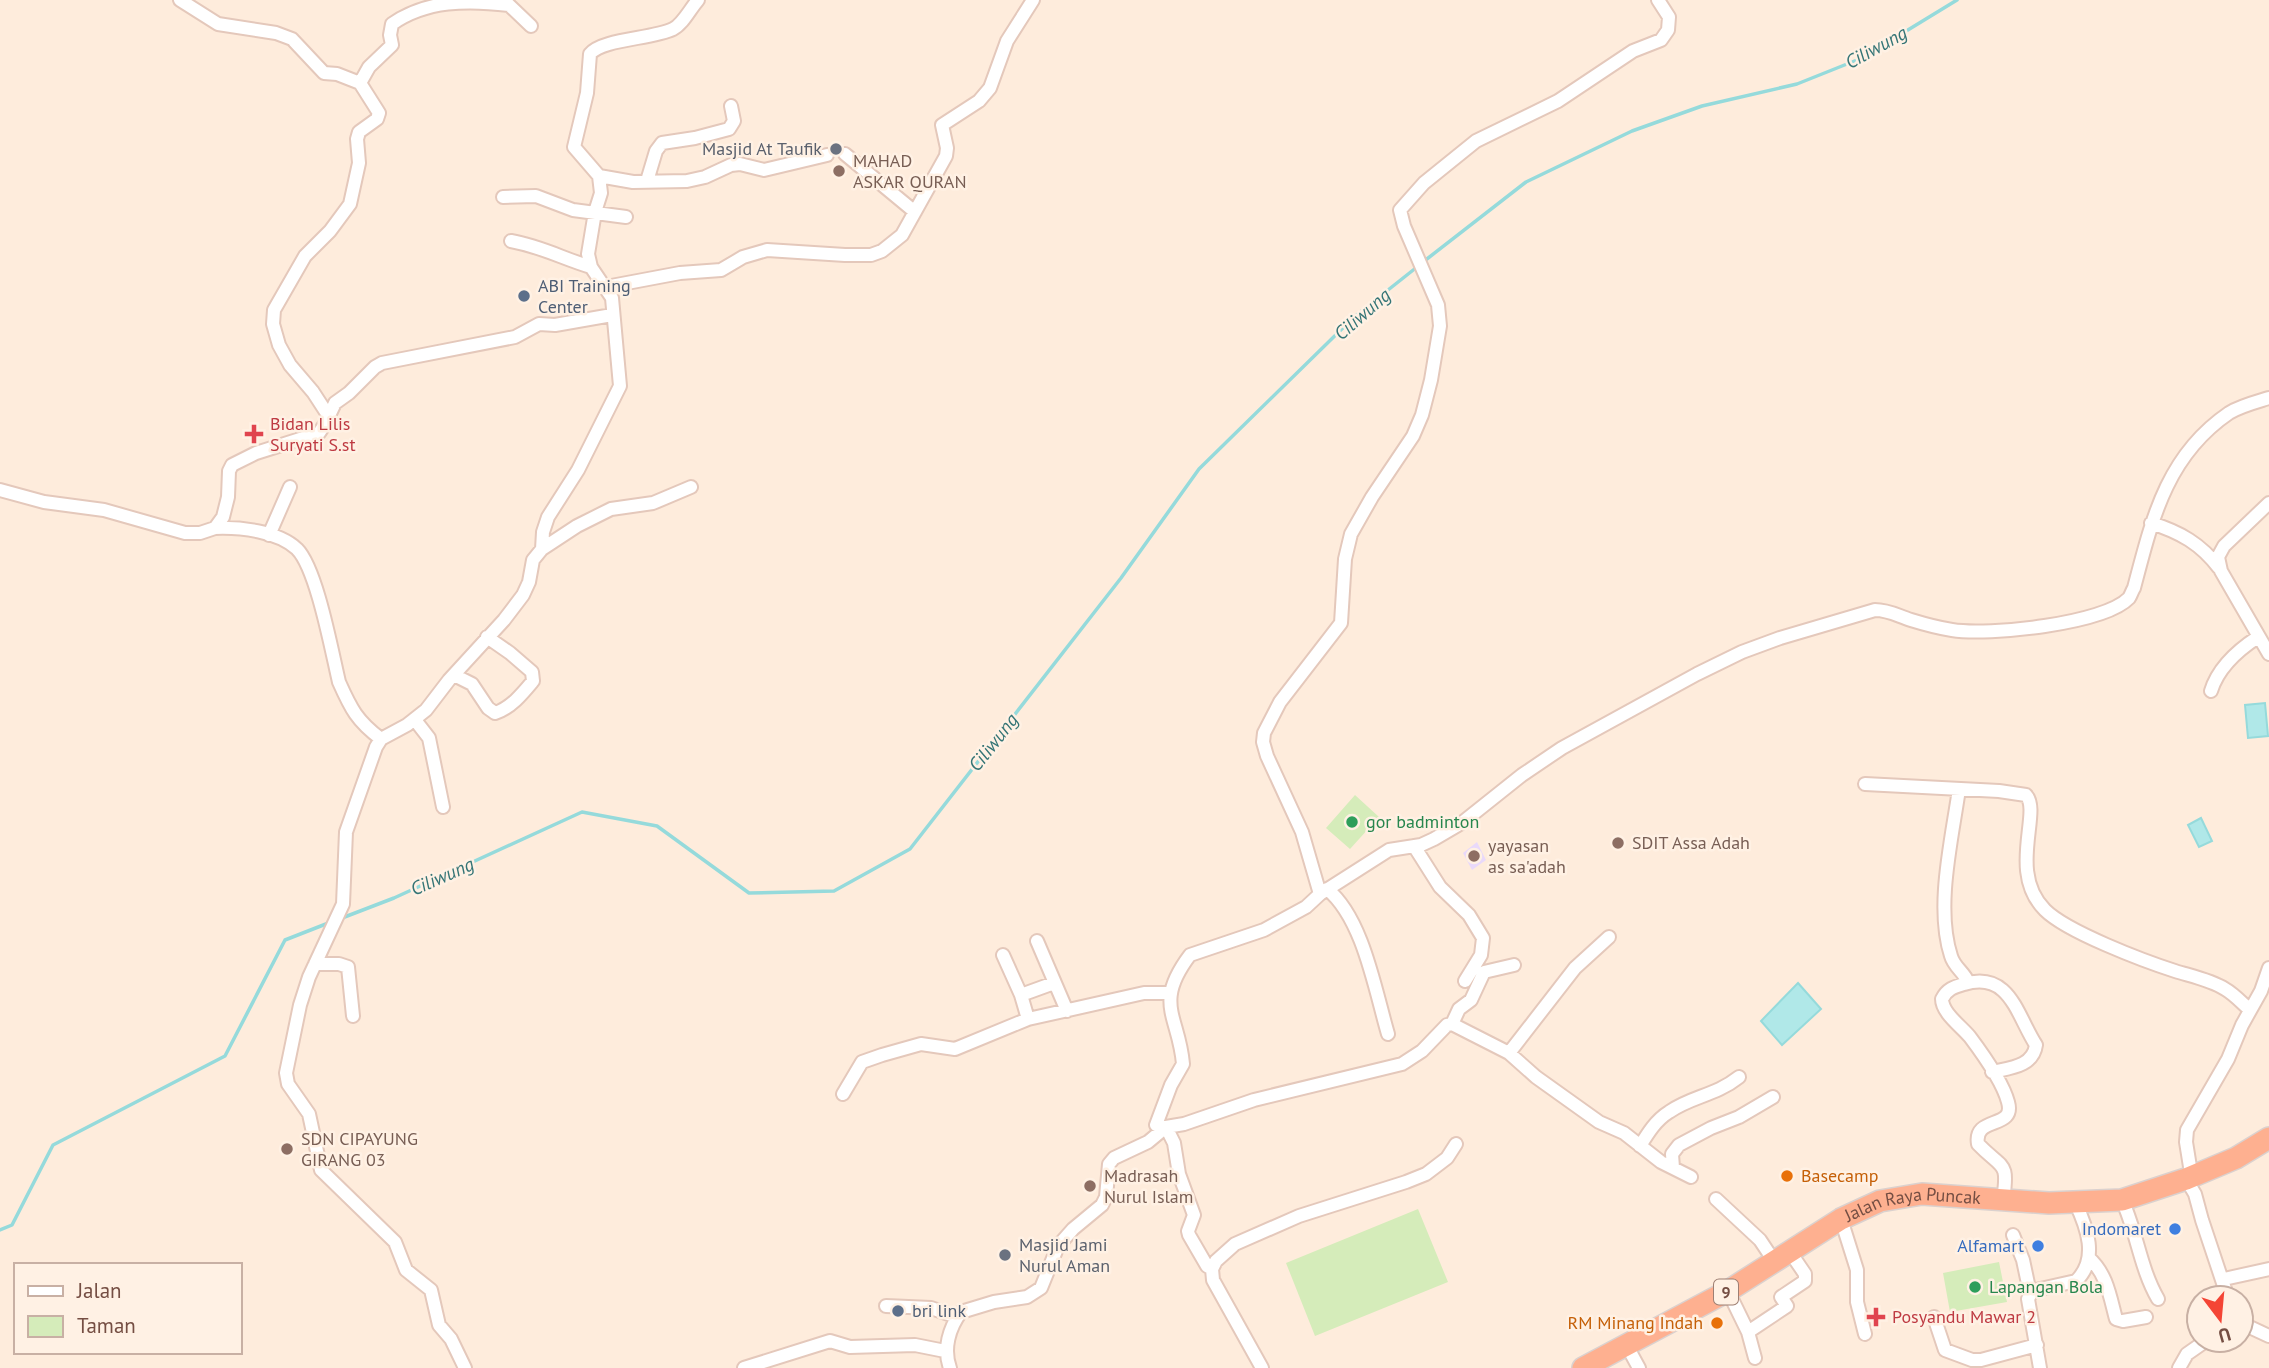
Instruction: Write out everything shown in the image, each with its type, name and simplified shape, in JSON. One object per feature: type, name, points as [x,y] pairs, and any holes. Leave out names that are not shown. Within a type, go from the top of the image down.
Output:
[{"type":"highway","name":"Jalan Raya Puncak","points":[[1583,1368],[1728,1291],[1780,1254],[1863,1208],[1897,1197],[1922,1194],[2003,1200],[2122,1200],[2186,1179],[2236,1158],[2269,1138]]},
{"type":"street","points":[[180,0],[210,21],[223,26],[286,36],[307,52],[324,73],[337,74],[360,83],[379,113],[377,118],[359,132],[358,173],[350,204],[334,226],[305,256],[274,310],[273,324],[279,345],[290,365],[328,415]]},
{"type":"street","points":[[698,0],[672,29],[636,40],[602,45],[590,54],[587,93],[573,147],[599,176],[647,181],[698,178],[731,164],[764,170],[827,155]]},
{"type":"street","points":[[608,290],[611,286],[636,279],[721,270],[748,254],[767,250],[845,256],[871,255],[896,242],[946,156],[942,125],[979,101],[990,88],[1007,41],[1032,0]]},
{"type":"street","points":[[1388,1034],[1355,930],[1343,905],[1323,892],[1301,832],[1266,757],[1263,742],[1270,718],[1288,691],[1339,628],[1343,618],[1345,559],[1351,534],[1408,443],[1422,415],[1440,326],[1438,305],[1404,226],[1400,210],[1410,196],[1476,141],[1558,101],[1633,51],[1661,40],[1668,30],[1669,17],[1658,0]]},
{"type":"street","points":[[360,83],[369,67],[392,45],[392,24],[403,16],[436,4],[453,1],[509,5],[531,26]]},
{"type":"street","points":[[647,181],[656,151],[662,143],[729,129],[734,121],[731,106]]},
{"type":"street","points":[[845,155],[915,212]]},
{"type":"street","points":[[542,549],[543,532],[548,517],[578,470],[620,386],[612,298],[591,267],[588,247],[601,194],[599,176]]},
{"type":"street","points":[[503,197],[536,196],[573,211],[626,217]]},
{"type":"street","points":[[511,241],[545,249],[591,267]]},
{"type":"street","points":[[215,528],[225,511],[232,465],[256,453],[319,433],[335,403],[356,388],[382,363],[515,337],[538,324],[555,325],[612,315]]},
{"type":"street","points":[[1691,1177],[1672,1168],[1624,1133],[1599,1122],[1552,1089],[1509,1053],[1452,1024],[1447,1025],[1422,1051],[1402,1064],[1254,1100],[1184,1124],[1166,1127],[1156,1125],[1171,1085],[1183,1064],[1170,1011],[1170,993],[1190,955],[1264,930],[1306,907],[1323,892],[1389,850],[1434,839],[1463,822],[1522,775],[1592,731],[1731,657],[1780,638],[1875,610],[1884,610],[1909,620],[1953,631],[1988,633],[2090,618],[2111,609],[2129,598],[2134,588],[2151,523],[2165,487],[2183,460],[2208,432],[2231,412],[2269,398]]},
{"type":"street","points":[[269,535],[290,486]]},
{"type":"street","points":[[465,1368],[451,1339],[439,1325],[433,1293],[407,1270],[395,1242],[321,1170],[309,1114],[286,1081],[300,1005],[315,964],[343,905],[346,832],[363,778],[381,739],[415,720],[431,705],[503,621],[523,595],[533,560],[542,549],[611,509],[653,503],[691,487]]},
{"type":"street","points":[[0,490],[44,502],[104,510],[185,533],[228,527],[269,535],[292,546],[303,557],[310,575],[345,697],[361,724],[381,739]]},
{"type":"street","points":[[2221,571],[2218,557],[2224,546],[2269,503]]},
{"type":"street","points":[[2151,523],[2174,530],[2207,552],[2269,654]]},
{"type":"street","points":[[2211,691],[2222,668],[2243,647],[2258,637]]},
{"type":"street","points":[[454,675],[472,684],[488,708],[495,713],[506,708],[528,688],[533,681],[533,672],[487,638]]},
{"type":"street","points":[[415,720],[429,738],[443,807]]},
{"type":"street","points":[[1865,784],[2016,792],[2029,797],[2031,805],[2025,850],[2027,871],[2035,896],[2046,911],[2072,928],[2128,953],[2225,989],[2250,1010]]},
{"type":"street","points":[[1959,789],[1948,867],[1945,924],[1952,960],[1968,982]]},
{"type":"street","points":[[1414,846],[1440,887],[1469,915],[1483,938],[1481,955],[1465,981]]},
{"type":"street","points":[[1509,1053],[1576,968],[1609,937]]},
{"type":"street","points":[[1037,941],[1067,1011]]},
{"type":"street","points":[[1003,955],[1021,995],[1028,1019]]},
{"type":"street","points":[[315,964],[339,964],[348,967],[353,1016]]},
{"type":"street","points":[[1452,1024],[1457,1012],[1471,1000],[1484,972],[1514,965]]},
{"type":"street","points":[[2225,1284],[2195,1194],[2186,1179],[2191,1173],[2186,1142],[2187,1129],[2228,1059],[2261,991],[2269,968]]},
{"type":"street","points":[[1992,1072],[2027,1062],[2036,1047],[2008,994],[1986,981],[1968,982],[1945,992],[1942,1004],[1970,1037],[2005,1094],[2009,1108],[2001,1121],[1980,1129],[1977,1140],[2006,1170],[2003,1200]]},
{"type":"street","points":[[1021,995],[1054,984]]},
{"type":"street","points":[[843,1094],[862,1062],[921,1044],[955,1049],[1028,1019],[1144,993],[1170,993]]},
{"type":"street","points":[[1640,1146],[1657,1122],[1671,1110],[1719,1091],[1739,1077]]},
{"type":"street","points":[[1672,1168],[1672,1154],[1679,1145],[1739,1117],[1773,1097]]},
{"type":"street","points":[[1166,1127],[1174,1143],[1179,1174],[1194,1214],[1189,1236],[1207,1266],[1212,1269]]},
{"type":"street","points":[[950,1368],[945,1351],[951,1328],[961,1312],[994,1302],[1027,1297],[1041,1288],[1046,1282],[1058,1246],[1073,1229],[1102,1205],[1106,1197],[1109,1164],[1114,1158],[1148,1142],[1166,1127]]},
{"type":"street","points":[[1262,1368],[1213,1280],[1212,1269],[1221,1254],[1247,1238],[1299,1216],[1426,1174],[1447,1158],[1456,1144]]},
{"type":"street","points":[[1716,1199],[1760,1240],[1805,1274],[1805,1281],[1782,1297],[1787,1306],[1748,1332]]},
{"type":"street","points":[[2122,1200],[2131,1220],[2146,1277],[2158,1299]]},
{"type":"street","points":[[2075,1202],[2085,1223],[2089,1258],[2104,1278],[2116,1319],[2123,1321],[2146,1317]]},
{"type":"street","points":[[1841,1219],[1857,1270],[1857,1302],[1865,1334]]},
{"type":"street","points":[[2013,1235],[2023,1260],[2030,1293],[2028,1300],[2040,1368]]},
{"type":"street","points":[[2030,1293],[2076,1280],[2089,1258]]},
{"type":"street","points":[[2224,1279],[2269,1269]]},
{"type":"street","points":[[1728,1291],[1748,1332],[1755,1358]]},
{"type":"street","points":[[886,1306],[931,1308],[957,1317]]},
{"type":"street","points":[[1934,1317],[1945,1350],[1972,1360],[2037,1345]]},
{"type":"street","points":[[744,1368],[830,1341],[850,1347],[915,1345],[945,1351]]},
{"type":"street","points":[[1627,1346],[1639,1368]]},
{"type":"shaded area","name":"yayasan as sa'adah","points":[[1477,842],[1486,860],[1472,870],[1463,853]]},
{"type":"green space","name":"gor badminton","points":[[1355,795],[1379,817],[1350,849],[1326,828]]},
{"type":"green space","points":[[1418,1209],[1448,1282],[1315,1336],[1286,1263]]},
{"type":"green space","name":"Lapangan Bola","points":[[1999,1262],[2007,1302],[1950,1312],[1943,1273]]},
{"type":"water","points":[[2265,703],[2268,736],[2248,738],[2245,705]]},
{"type":"water","points":[[2201,818],[2212,841],[2199,847],[2188,825]]},
{"type":"water","points":[[1798,983],[1821,1009],[1782,1045],[1761,1021]]},
{"type":"waterway","name":"Ciliwung","points":[[1423,262],[1526,182],[1632,131],[1702,106],[1797,84],[1862,58],[1957,0]]},
{"type":"waterway","name":"Ciliwung","points":[[342,918],[394,898],[582,812],[657,826],[749,893],[834,891],[910,849],[1121,578],[1199,469],[1354,317],[1417,267]]},
{"type":"waterway","name":"Ciliwung","points":[[0,1230],[12,1225],[53,1145],[225,1056],[285,940],[331,922]]},
{"type":"place","name":"Masjid At Taufik","points":[[836,149]]},
{"type":"place","name":"MAHAD ASKAR QURAN","points":[[839,171]]},
{"type":"place","name":"ABI Training Center","points":[[524,296]]},
{"type":"place","name":"Bidan Lilis Suryati S.st","points":[[254,434]]},
{"type":"place","name":"gor badminton","points":[[1352,822]]},
{"type":"place","name":"SDIT Assa Adah","points":[[1618,843]]},
{"type":"place","name":"yayasan as sa'adah","points":[[1474,856]]},
{"type":"place","name":"SDN CIPAYUNG GIRANG 03","points":[[287,1149]]},
{"type":"place","name":"Basecamp","points":[[1787,1176]]},
{"type":"place","name":"Madrasah Nurul Islam","points":[[1090,1186]]},
{"type":"place","name":"Indomaret","points":[[2175,1229]]},
{"type":"place","name":"Alfamart","points":[[2038,1246]]},
{"type":"place","name":"Masjid Jami Nurul Aman","points":[[1005,1255]]},
{"type":"place","name":"Lapangan Bola","points":[[1975,1287]]},
{"type":"place","name":"bri link","points":[[898,1311]]},
{"type":"place","name":"Posyandu Mawar 2","points":[[1876,1317]]},
{"type":"place","name":"RM Minang Indah","points":[[1717,1323]]}]
